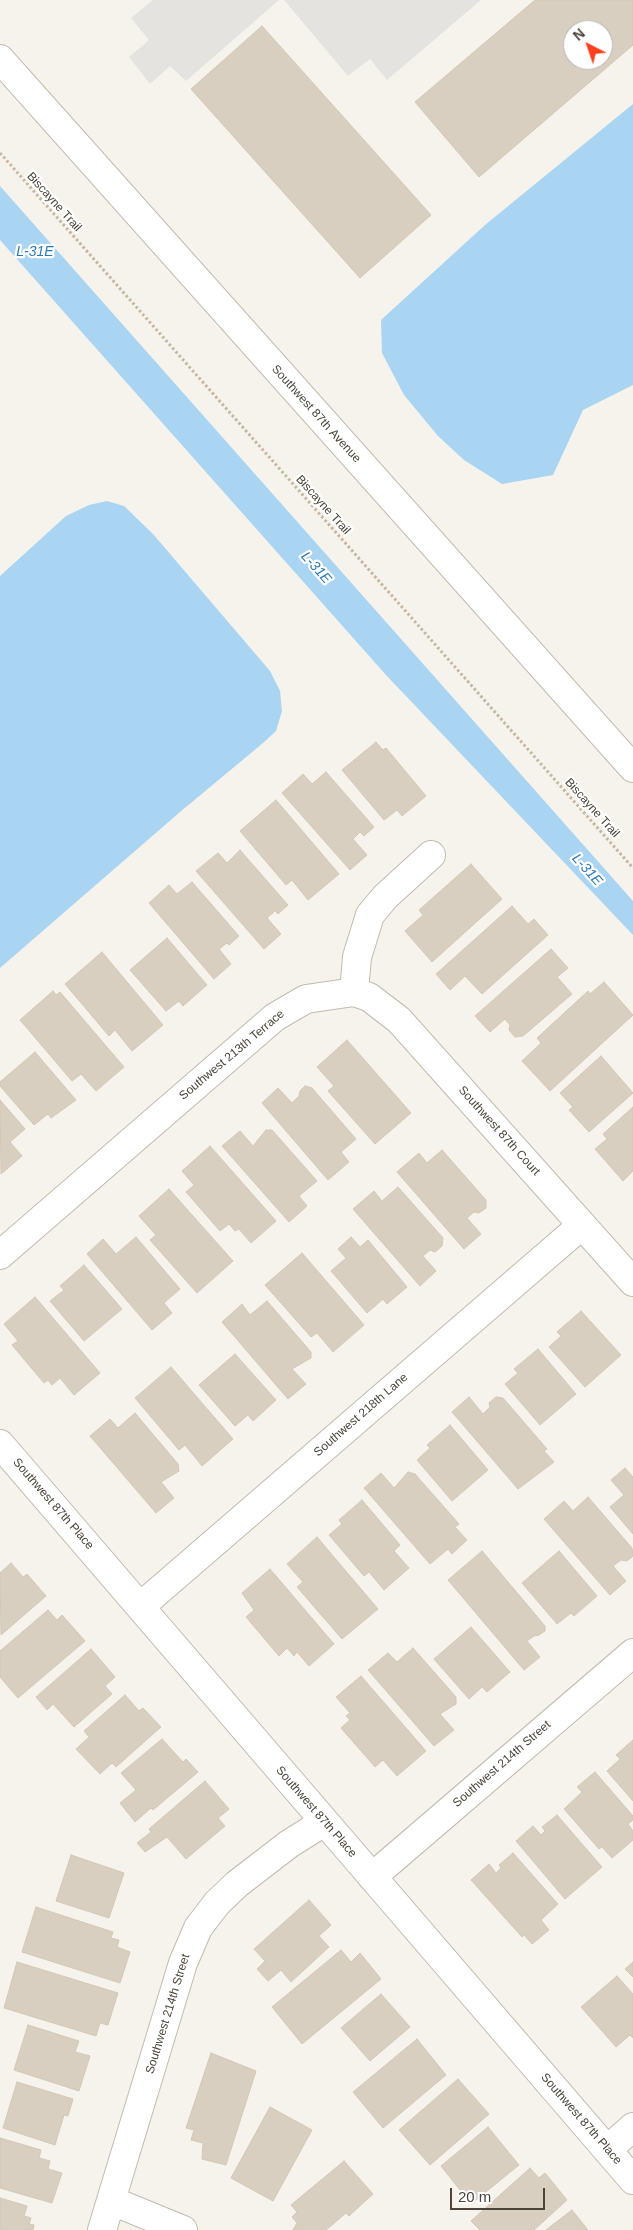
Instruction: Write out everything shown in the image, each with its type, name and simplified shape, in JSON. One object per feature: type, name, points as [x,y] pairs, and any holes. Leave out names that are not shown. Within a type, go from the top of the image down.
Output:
[{"type":"street","name":"Southwest 87th Avenue","points":[[0,59],[633,768]]},
{"type":"street","points":[[354,992],[359,944],[370,915],[385,897],[431,855]]},
{"type":"street","name":"Southwest 87th Court","points":[[354,992],[369,997],[399,1020],[633,1282]]},
{"type":"street","name":"Southwest 213th Terrace","points":[[0,1255],[275,1017],[306,999],[354,992]]},
{"type":"street","name":"Southwest 218th Lane","points":[[141,1606],[582,1226]]},
{"type":"street","name":"Southwest 87th Place","points":[[0,1444],[633,2180]]},
{"type":"street","name":"Southwest 214th Street","points":[[372,1877],[633,1653]]},
{"type":"street","name":"Southwest 214th Street","points":[[102,2230],[182,1963],[198,1928],[217,1903],[237,1884],[289,1844],[324,1822]]},
{"type":"street","points":[[607,2150],[633,2127]]},
{"type":"street","points":[[112,2201],[183,2230]]},
{"type":"path","name":"Biscayne Trail","points":[[0,153],[633,868]]},
{"type":"shaded area","points":[[153,0],[279,0],[186,81],[170,66],[150,84],[129,57],[149,40],[131,18]]},
{"type":"shaded area","points":[[284,0],[481,0],[387,80],[370,59],[348,76]]},
{"type":"water","points":[[633,104],[633,385],[583,410],[553,475],[502,484],[464,460],[438,436],[404,395],[382,353],[381,320],[485,225]]},
{"type":"water","name":"L-31E","points":[[0,186],[633,901],[633,935],[386,675],[0,240]]},
{"type":"water","points":[[107,501],[124,506],[153,534],[270,671],[280,691],[282,711],[276,731],[263,743],[180,812],[0,968],[0,576],[66,516],[89,505]]},
{"type":"building","points":[[535,0],[633,0],[633,45],[613,62],[613,20],[563,20],[563,70],[604,70],[479,177],[415,102]]},
{"type":"building","points":[[262,26],[431,215],[360,278],[191,89]]},
{"type":"building","points":[[376,742],[383,750],[386,748],[426,796],[402,816],[397,810],[384,820],[342,770]]},
{"type":"building","points":[[326,772],[374,827],[364,836],[360,832],[353,839],[367,855],[350,870],[282,793],[303,774],[312,784]]},
{"type":"building","points":[[276,800],[339,874],[308,900],[292,880],[286,885],[240,831]]},
{"type":"building","points":[[240,850],[288,905],[278,914],[275,911],[267,918],[281,934],[264,949],[196,871],[218,853],[227,863]]},
{"type":"building","points":[[471,864],[502,899],[432,962],[405,931],[423,915],[419,910]]},
{"type":"building","points":[[192,882],[239,936],[229,945],[227,943],[219,949],[231,964],[214,979],[149,903],[169,885],[177,894]]},
{"type":"building","points":[[512,906],[528,924],[534,919],[548,935],[482,994],[465,976],[450,990],[436,974]]},
{"type":"building","points":[[167,938],[207,985],[183,1006],[179,1001],[166,1011],[130,970]]},
{"type":"building","points":[[551,949],[568,968],[557,977],[572,994],[523,1036],[515,1037],[509,1030],[510,1025],[505,1019],[490,1032],[475,1016]]},
{"type":"building","points":[[102,952],[163,1025],[132,1051],[115,1030],[109,1036],[65,984]]},
{"type":"building","points":[[604,982],[633,1015],[550,1091],[522,1061],[541,1043],[537,1038],[588,991],[590,994]]},
{"type":"building","points":[[53,991],[56,995],[60,992],[124,1067],[96,1091],[81,1074],[72,1081],[20,1020]]},
{"type":"building","points":[[347,1040],[411,1113],[375,1144],[328,1091],[334,1086],[317,1067]]},
{"type":"building","points":[[35,1052],[76,1100],[51,1118],[48,1114],[34,1125],[0,1086],[0,1082]]},
{"type":"building","points":[[601,1056],[633,1093],[589,1132],[569,1110],[573,1107],[560,1093]]},
{"type":"building","points":[[305,1086],[312,1088],[356,1139],[341,1152],[349,1162],[328,1180],[262,1103],[278,1088],[292,1103]]},
{"type":"building","points":[[0,1100],[25,1129],[10,1142],[22,1156],[1,1174]]},
{"type":"building","points":[[633,1107],[633,1171],[623,1181],[595,1149],[607,1139],[603,1134]]},
{"type":"building","points":[[266,1130],[272,1130],[317,1181],[299,1196],[307,1206],[289,1222],[222,1146],[240,1131],[253,1146]]},
{"type":"building","points":[[210,1146],[276,1221],[251,1243],[239,1229],[235,1231],[229,1224],[220,1231],[186,1192],[194,1185],[182,1171]]},
{"type":"building","points":[[442,1150],[486,1200],[486,1208],[479,1213],[474,1212],[467,1218],[481,1234],[464,1249],[397,1172],[419,1153],[427,1163]]},
{"type":"building","points":[[398,1187],[443,1238],[442,1246],[435,1252],[430,1250],[423,1256],[436,1271],[420,1286],[353,1209],[374,1191],[382,1201]]},
{"type":"building","points":[[169,1189],[233,1261],[197,1293],[150,1240],[156,1235],[139,1216]]},
{"type":"building","points":[[136,1237],[180,1289],[164,1303],[172,1313],[152,1330],[87,1254],[103,1239],[116,1254]]},
{"type":"building","points":[[351,1237],[360,1247],[368,1240],[407,1287],[387,1304],[383,1299],[367,1313],[331,1271],[346,1258],[338,1249]]},
{"type":"building","points":[[302,1253],[364,1325],[333,1352],[317,1333],[311,1337],[265,1285]]},
{"type":"building","points":[[84,1265],[122,1309],[84,1341],[50,1301],[64,1290],[60,1286]]},
{"type":"building","points":[[35,1297],[100,1373],[74,1395],[60,1378],[52,1385],[48,1380],[44,1383],[12,1345],[18,1341],[4,1324]]},
{"type":"building","points":[[267,1301],[311,1352],[311,1358],[292,1369],[306,1384],[288,1399],[222,1322],[242,1304],[250,1315]]},
{"type":"building","points":[[581,1311],[621,1355],[585,1387],[549,1347],[561,1336],[557,1332]]},
{"type":"building","points":[[538,1349],[576,1394],[540,1425],[505,1384],[518,1373],[514,1369]]},
{"type":"building","points":[[235,1354],[276,1400],[253,1421],[248,1415],[235,1426],[199,1385]]},
{"type":"building","points":[[171,1367],[233,1439],[202,1466],[185,1445],[179,1450],[135,1398]]},
{"type":"building","points":[[469,1397],[483,1414],[490,1407],[489,1403],[496,1397],[503,1398],[547,1449],[544,1451],[554,1462],[518,1489],[452,1412]]},
{"type":"building","points":[[135,1413],[178,1464],[179,1471],[161,1482],[174,1498],[156,1513],[90,1436],[110,1419],[118,1428]]},
{"type":"building","points":[[450,1425],[488,1470],[452,1501],[417,1460],[430,1448],[427,1445]]},
{"type":"building","points":[[625,1468],[633,1477],[633,1534],[610,1507],[624,1495],[611,1480]]},
{"type":"building","points":[[408,1472],[415,1474],[459,1524],[455,1527],[467,1540],[452,1554],[448,1549],[430,1564],[364,1488],[381,1473],[394,1488]]},
{"type":"building","points":[[588,1497],[632,1548],[633,1556],[627,1561],[621,1560],[613,1566],[626,1581],[610,1595],[544,1519],[564,1501],[573,1511]]},
{"type":"building","points":[[362,1500],[400,1545],[394,1551],[409,1568],[384,1590],[369,1572],[364,1576],[329,1535],[342,1524],[339,1520]]},
{"type":"building","points":[[317,1537],[378,1609],[342,1639],[297,1587],[303,1582],[287,1564]]},
{"type":"building","points":[[482,1551],[545,1626],[545,1631],[527,1641],[540,1657],[524,1670],[448,1580]]},
{"type":"building","points":[[559,1551],[597,1596],[574,1616],[571,1613],[557,1624],[522,1583]]},
{"type":"building","points":[[11,1563],[23,1577],[27,1574],[46,1596],[1,1635],[0,1573]]},
{"type":"building","points":[[270,1569],[334,1644],[309,1666],[297,1652],[294,1656],[287,1648],[279,1656],[246,1617],[254,1610],[242,1593]]},
{"type":"building","points":[[48,1610],[57,1620],[62,1615],[85,1641],[18,1698],[0,1677],[0,1651]]},
{"type":"building","points":[[471,1627],[510,1672],[487,1692],[482,1687],[469,1699],[434,1659]]},
{"type":"building","points":[[413,1648],[456,1697],[456,1704],[440,1714],[454,1730],[434,1746],[368,1670],[388,1653],[397,1662]]},
{"type":"building","points":[[91,1649],[115,1677],[105,1686],[112,1694],[74,1727],[53,1704],[47,1710],[36,1697]]},
{"type":"building","points":[[361,1676],[426,1751],[397,1776],[383,1760],[375,1767],[341,1728],[350,1720],[346,1716],[350,1713],[336,1697]]},
{"type":"building","points":[[125,1695],[139,1711],[143,1708],[161,1727],[116,1767],[112,1763],[100,1774],[76,1749],[89,1737],[84,1731]]},
{"type":"building","points":[[162,1739],[183,1762],[186,1759],[198,1772],[153,1810],[151,1808],[135,1822],[120,1803],[136,1790],[121,1773]]},
{"type":"building","points":[[633,1740],[633,1801],[607,1771],[620,1759],[616,1755]]},
{"type":"building","points":[[595,1772],[633,1816],[633,1820],[628,1824],[633,1831],[633,1840],[612,1858],[602,1847],[599,1849],[564,1809],[582,1792],[577,1787]]},
{"type":"building","points":[[205,1781],[229,1809],[218,1818],[225,1826],[186,1859],[167,1837],[145,1852],[137,1843],[151,1832],[149,1829]]},
{"type":"building","points":[[557,1815],[602,1867],[565,1899],[516,1841],[533,1826],[541,1835],[545,1831],[542,1827]]},
{"type":"building","points":[[513,1853],[558,1904],[541,1920],[549,1930],[532,1944],[524,1935],[522,1937],[471,1880],[489,1864],[496,1873],[501,1868],[499,1865]]},
{"type":"building","points":[[71,1855],[124,1873],[109,1918],[56,1901]]},
{"type":"building","points":[[309,1900],[331,1925],[319,1936],[329,1947],[291,1982],[281,1970],[268,1981],[257,1969],[265,1961],[254,1949]]},
{"type":"building","points":[[36,1907],[113,1932],[111,1938],[119,1940],[117,1947],[130,1952],[120,1983],[22,1952]]},
{"type":"building","points":[[341,1950],[351,1962],[360,1953],[381,1979],[302,2044],[272,2007]]},
{"type":"building","points":[[17,1962],[118,1993],[108,2025],[100,2023],[96,2036],[4,2008]]},
{"type":"building","points":[[633,1962],[633,1977],[625,1969]]},
{"type":"building","points":[[617,1976],[633,1994],[633,2038],[630,2035],[616,2047],[581,2007]]},
{"type":"building","points":[[381,1994],[410,2027],[370,2061],[341,2028]]},
{"type":"building","points":[[28,2025],[79,2041],[75,2052],[90,2056],[79,2091],[14,2070]]},
{"type":"building","points":[[417,2039],[446,2075],[383,2128],[353,2092]]},
{"type":"building","points":[[211,2053],[256,2071],[226,2165],[202,2159],[203,2143],[191,2140],[194,2130],[186,2128]]},
{"type":"building","points":[[458,2079],[489,2114],[430,2165],[399,2130]]},
{"type":"building","points":[[17,2082],[73,2099],[68,2116],[64,2115],[55,2145],[3,2128]]},
{"type":"building","points":[[270,2107],[312,2130],[273,2201],[231,2178]]},
{"type":"building","points":[[488,2127],[519,2165],[471,2204],[441,2166]]},
{"type":"building","points":[[0,2138],[41,2150],[39,2158],[50,2161],[48,2169],[62,2173],[52,2203],[0,2188]]},
{"type":"building","points":[[344,2161],[373,2194],[349,2216],[346,2213],[326,2230],[293,2230],[297,2223],[292,2217],[297,2212],[291,2205]]},
{"type":"building","points":[[530,2168],[539,2178],[545,2173],[567,2200],[534,2230],[480,2230],[471,2221]]},
{"type":"building","points":[[0,2198],[27,2206],[24,2216],[31,2218],[29,2224],[34,2225],[33,2230],[0,2230]]},
{"type":"building","points":[[572,2210],[588,2230],[546,2230]]}]
